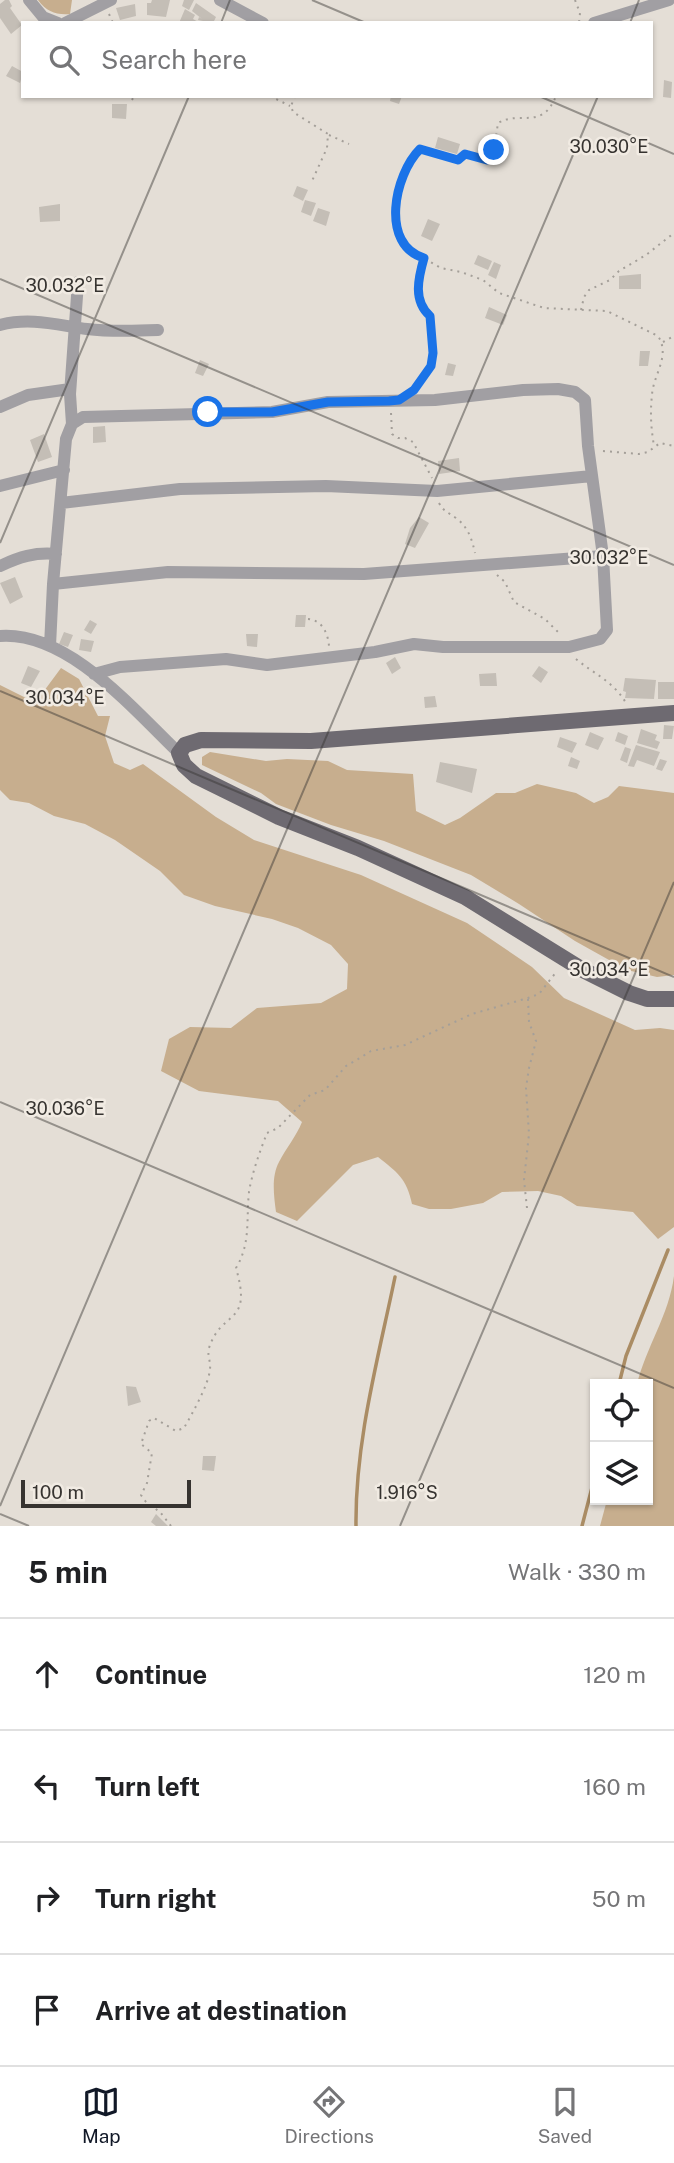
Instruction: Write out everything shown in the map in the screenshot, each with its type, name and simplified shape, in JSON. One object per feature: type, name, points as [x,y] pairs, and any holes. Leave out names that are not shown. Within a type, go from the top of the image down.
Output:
[{"type":"main road","points":[[674,713],[312,741],[201,740],[185,745],[180,753],[184,765],[197,776],[279,817],[358,848],[465,897],[565,959],[629,993],[647,999],[674,999]]},
{"type":"street","points":[[29,0],[43,17],[53,21]]},
{"type":"street","points":[[69,21],[111,0]]},
{"type":"street","points":[[220,0],[259,21]]},
{"type":"street","points":[[601,21],[669,0]]},
{"type":"street","points":[[50,646],[66,439],[72,424],[70,388],[78,282]]},
{"type":"street","points":[[0,325],[39,321],[99,330],[158,330]]},
{"type":"street","points":[[0,407],[28,395],[70,388]]},
{"type":"street","points":[[72,424],[83,417],[272,412],[328,402],[435,400],[523,390],[558,389],[575,392],[585,400],[588,446],[603,556],[607,630],[600,639],[589,643],[545,649],[414,644],[375,652],[267,665],[226,659],[120,667],[94,674]]},
{"type":"street","points":[[0,486],[64,470]]},
{"type":"street","points":[[61,503],[180,489],[326,486],[437,491],[592,476]]},
{"type":"street","points":[[0,566],[29,554],[56,554]]},
{"type":"street","points":[[53,584],[168,572],[364,574],[603,556]]},
{"type":"street","points":[[0,636],[17,635],[50,646],[94,674],[180,753]]},
{"type":"path","points":[[575,0],[580,13],[579,21]]},
{"type":"path","points":[[274,98],[291,106],[298,116],[349,144]]},
{"type":"path","points":[[291,106],[294,98]]},
{"type":"path","points":[[555,98],[545,114],[498,123],[494,150],[490,158],[482,159],[465,154],[458,160],[420,149],[401,178],[396,202],[397,233],[412,255],[424,258],[441,268],[483,280],[499,293],[544,308],[607,311],[658,336],[662,343],[661,366],[652,391],[650,421],[654,446]]},
{"type":"path","points":[[312,181],[327,148],[328,134]]},
{"type":"path","points":[[580,311],[589,290],[610,280],[674,233]]},
{"type":"path","points":[[399,400],[414,390],[431,366],[433,353],[430,316],[422,309],[418,297],[424,258]]},
{"type":"path","points":[[662,343],[674,335]]},
{"type":"path","points":[[588,446],[612,453],[632,454],[648,452],[660,443],[674,446]]},
{"type":"path","points":[[308,619],[317,621],[327,634],[329,658]]},
{"type":"path","points":[[171,1526],[141,1495],[148,1483],[152,1453],[141,1444],[149,1421],[154,1418],[176,1431],[184,1428],[207,1381],[210,1370],[209,1349],[213,1340],[238,1312],[242,1291],[236,1268],[247,1242],[250,1189],[267,1133],[288,1121],[310,1095],[325,1090],[346,1066],[371,1051],[405,1045],[472,1014],[539,993],[565,959]]},
{"type":"path","points":[[527,1208],[524,1180],[529,1134],[526,1088],[536,1041],[529,1022],[528,998]]},
{"type":"shaded area","points":[[38,0],[72,0],[70,14],[52,12]]},
{"type":"shaded area","points":[[61,668],[79,679],[98,716],[110,716],[105,736],[114,763],[130,770],[143,764],[216,817],[254,840],[361,875],[467,923],[532,967],[564,998],[635,1030],[674,1030],[674,1227],[658,1239],[633,1212],[577,1206],[561,1196],[538,1191],[502,1192],[483,1203],[451,1209],[429,1209],[412,1204],[400,1177],[378,1157],[353,1165],[297,1221],[276,1212],[276,1168],[302,1122],[278,1101],[199,1091],[161,1071],[169,1039],[190,1027],[231,1028],[257,1008],[321,1003],[347,989],[348,964],[331,945],[298,928],[184,895],[160,871],[115,840],[85,824],[54,816],[29,803],[10,800],[0,790],[0,685],[30,700],[44,691]]},
{"type":"shaded area","points":[[210,752],[266,761],[328,761],[347,770],[413,774],[416,811],[445,825],[496,793],[515,793],[537,784],[576,793],[594,803],[608,797],[619,786],[674,793],[674,975],[657,977],[627,970],[575,941],[471,875],[384,841],[276,804],[261,793],[202,765],[202,757]]},
{"type":"shaded area","points":[[674,1276],[674,1526],[600,1526],[606,1505],[653,1505],[653,1379],[639,1379]]},
{"type":"building","points":[[9,0],[12,6],[10,8],[21,24],[11,34],[0,18],[0,4]]},
{"type":"building","points":[[152,0],[170,0],[166,17],[147,15],[147,3]]},
{"type":"building","points":[[184,0],[194,0],[189,10],[182,6]]},
{"type":"building","points":[[196,3],[216,17],[214,21],[198,20],[199,17],[202,19],[192,11]]},
{"type":"building","points":[[135,4],[136,16],[120,20],[116,8]]},
{"type":"building","points":[[185,9],[195,15],[193,19],[196,21],[180,21]]},
{"type":"building","points":[[12,66],[21,71],[20,83],[6,76]]},
{"type":"building","points":[[664,80],[672,82],[671,98],[663,97]]},
{"type":"building","points":[[391,98],[401,98],[399,104],[390,101]]},
{"type":"building","points":[[112,104],[127,104],[126,119],[112,118]]},
{"type":"building","points":[[438,137],[460,144],[457,154],[435,148]]},
{"type":"building","points":[[297,186],[308,190],[303,201],[293,196]]},
{"type":"building","points":[[305,200],[316,203],[311,216],[301,212]]},
{"type":"building","points":[[60,204],[60,221],[40,222],[39,207]]},
{"type":"building","points":[[318,208],[330,212],[326,226],[313,221]]},
{"type":"building","points":[[428,219],[440,224],[432,241],[421,236]]},
{"type":"building","points":[[478,255],[492,261],[488,270],[474,264]]},
{"type":"building","points":[[494,262],[501,265],[496,279],[488,275]]},
{"type":"building","points":[[641,274],[641,289],[619,289],[619,276]]},
{"type":"building","points":[[489,307],[507,315],[503,325],[485,318]]},
{"type":"building","points":[[640,351],[650,351],[648,366],[639,366]]},
{"type":"building","points":[[200,360],[209,364],[203,376],[195,373]]},
{"type":"building","points":[[448,363],[456,365],[453,376],[445,375]]},
{"type":"building","points":[[105,426],[106,442],[93,443],[93,427]]},
{"type":"building","points":[[44,434],[52,457],[38,462],[30,440]]},
{"type":"building","points":[[459,458],[460,471],[439,474],[438,461]]},
{"type":"building","points":[[419,517],[429,523],[415,548],[405,544],[410,528]]},
{"type":"building","points":[[15,577],[23,597],[10,604],[0,583]]},
{"type":"building","points":[[296,615],[306,615],[305,627],[295,627]]},
{"type":"building","points":[[90,620],[97,624],[91,634],[84,630]]},
{"type":"building","points":[[64,632],[73,635],[68,647],[59,644]]},
{"type":"building","points":[[246,634],[258,634],[257,647],[247,646]]},
{"type":"building","points":[[81,639],[94,641],[91,652],[79,650]]},
{"type":"building","points":[[395,657],[401,668],[392,674],[386,663]]},
{"type":"building","points":[[28,666],[40,671],[31,687],[21,683]]},
{"type":"building","points":[[539,666],[548,672],[541,683],[532,676]]},
{"type":"building","points":[[496,673],[497,686],[480,686],[479,674]]},
{"type":"building","points":[[625,678],[656,680],[654,699],[625,698]]},
{"type":"building","points":[[658,682],[674,682],[674,699],[658,699]]},
{"type":"building","points":[[435,696],[437,707],[425,708],[424,697]]},
{"type":"building","points":[[664,725],[674,726],[672,739],[663,739]]},
{"type":"building","points":[[641,729],[657,735],[655,740],[660,742],[657,749],[637,743]]},
{"type":"building","points":[[590,732],[604,738],[598,750],[585,745]]},
{"type":"building","points":[[618,732],[628,736],[625,745],[615,741]]},
{"type":"building","points":[[560,737],[577,743],[572,753],[557,747]]},
{"type":"building","points":[[636,745],[660,752],[654,766],[637,760],[634,767],[628,766]]},
{"type":"building","points":[[625,747],[631,749],[627,763],[620,760]]},
{"type":"building","points":[[571,757],[580,761],[577,769],[568,766]]},
{"type":"building","points":[[660,759],[667,761],[662,771],[656,769]]},
{"type":"building","points":[[440,762],[477,769],[472,793],[436,782]]},
{"type":"building","points":[[126,1386],[136,1387],[141,1402],[128,1406]]},
{"type":"building","points":[[203,1456],[216,1456],[214,1471],[202,1470]]},
{"type":"building","points":[[156,1514],[168,1526],[156,1526],[151,1522]]},
{"type":"waterway","points":[[620,1379],[626,1356],[668,1250]]},
{"type":"waterway","points":[[356,1526],[363,1432],[395,1277]]},
{"type":"waterway","points":[[582,1526],[590,1495]]},
{"type":"route","points":[[208,412],[272,412],[328,402],[399,400],[414,390],[431,366],[433,353],[430,316],[422,309],[418,297],[424,258],[412,255],[397,233],[396,202],[401,178],[420,149],[458,160],[465,154],[487,160],[494,150]]}]
